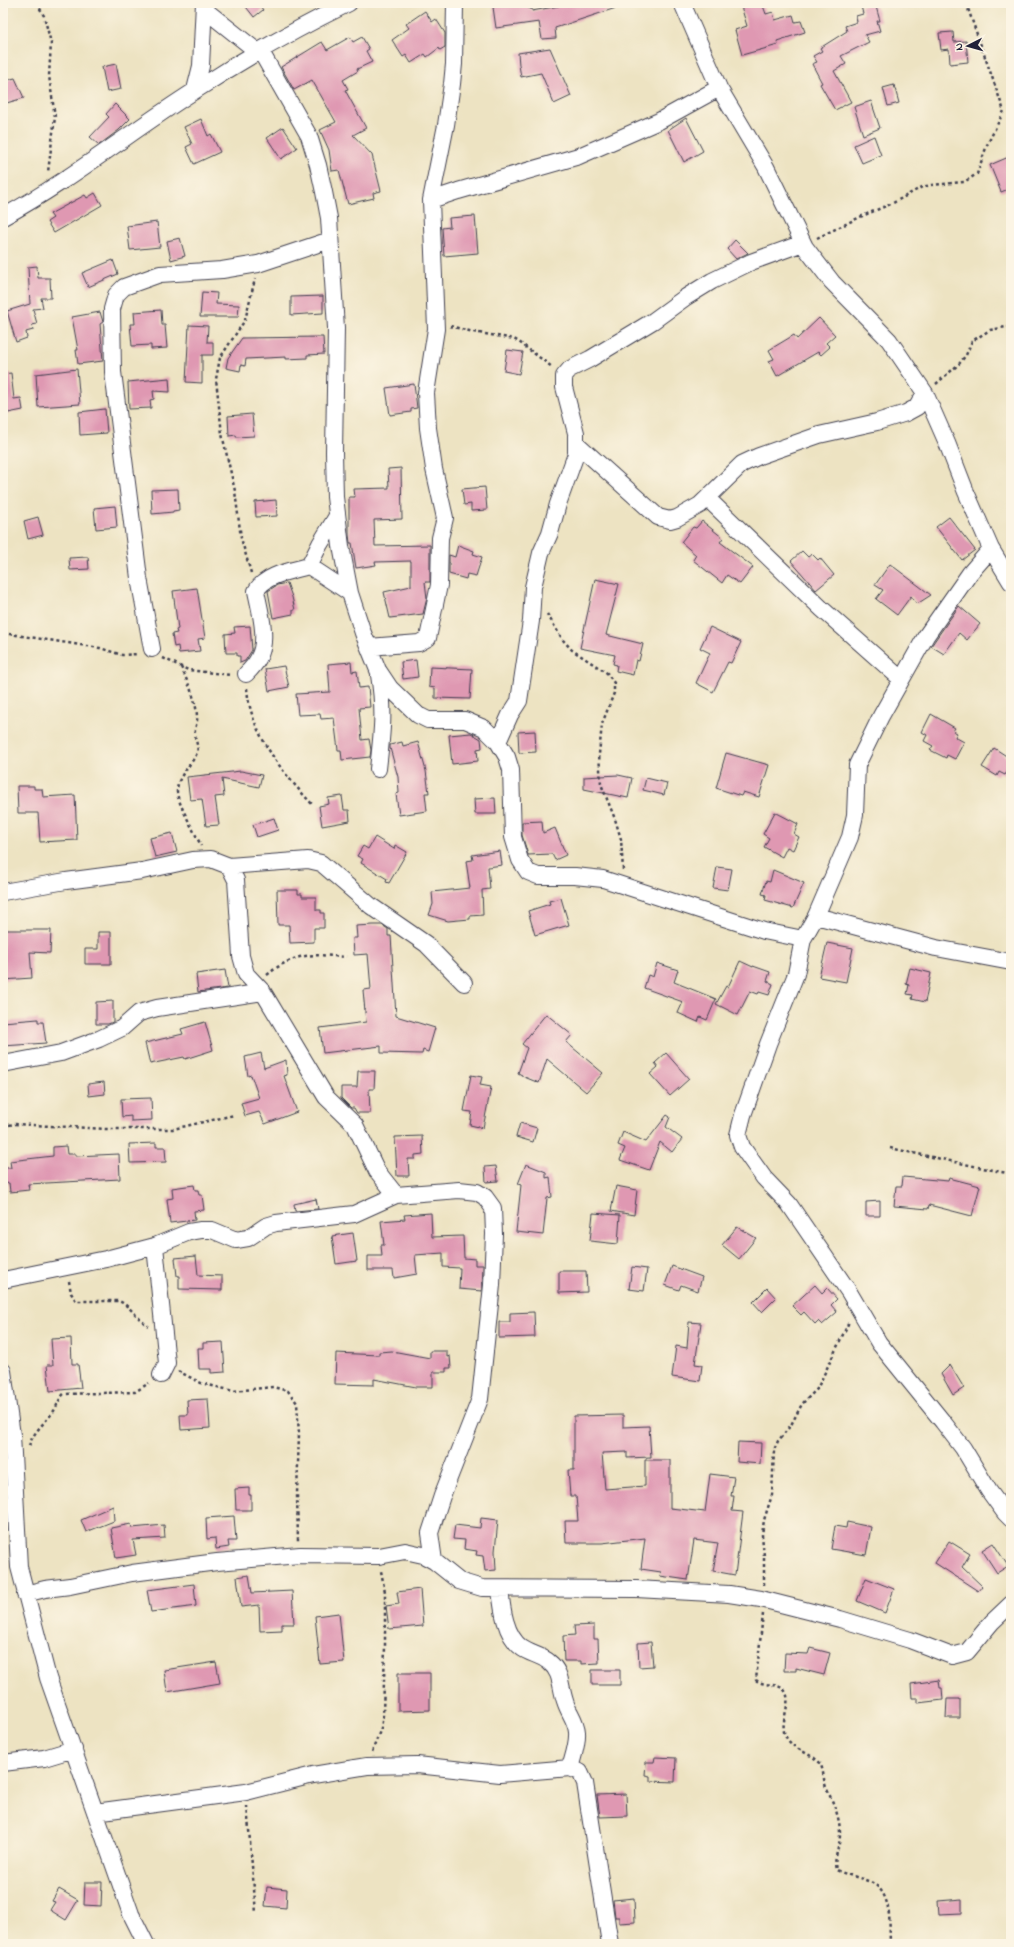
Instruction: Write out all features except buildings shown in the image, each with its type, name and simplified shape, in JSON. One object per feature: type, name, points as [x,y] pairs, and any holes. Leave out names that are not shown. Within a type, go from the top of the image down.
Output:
[{"type":"street","points":[[3,217],[44,195],[195,90],[306,24],[349,3]]},
{"type":"street","points":[[368,646],[419,644],[428,638],[439,585],[440,538],[445,518],[434,469],[428,428],[426,393],[436,342],[431,200],[444,138],[452,84],[454,64],[455,3]]},
{"type":"street","points":[[682,3],[719,88],[766,167],[803,243],[832,282],[889,340],[925,393],[948,443],[966,492],[991,549],[1011,582]]},
{"type":"street","points":[[195,90],[201,66],[204,7]]},
{"type":"street","points":[[204,7],[259,51],[309,136],[318,165],[329,218],[336,328],[334,452],[337,516],[350,593],[378,670],[390,688],[418,715],[428,720],[465,720],[484,728],[498,742],[507,757],[511,770],[513,837],[520,860],[528,872],[538,876],[591,877],[622,884],[764,932],[803,939]]},
{"type":"street","points":[[431,200],[579,156],[659,120],[719,88]]},
{"type":"street","points":[[152,649],[139,578],[115,387],[112,309],[116,295],[124,287],[160,274],[222,270],[258,264],[330,240]]},
{"type":"street","points":[[498,742],[518,701],[531,621],[533,587],[541,553],[550,533],[558,504],[576,454],[574,423],[564,387],[564,376],[570,369],[641,329],[686,297],[712,281],[751,262],[803,243]]},
{"type":"street","points":[[576,444],[658,517],[670,520],[677,518],[700,505],[742,464],[759,456],[819,435],[878,422],[906,413],[917,407],[925,393]]},
{"type":"street","points":[[707,498],[816,604],[901,679]]},
{"type":"street","points":[[246,674],[259,659],[263,647],[262,617],[256,591],[264,582],[278,575],[309,566],[337,516]]},
{"type":"street","points":[[991,549],[970,573],[944,610],[901,679],[857,765],[855,815],[850,837],[816,916],[803,939],[796,974],[768,1044],[743,1115],[738,1135],[742,1147],[764,1178],[789,1204],[858,1307],[879,1343],[955,1437],[1005,1514],[1011,1519]]},
{"type":"street","points":[[309,566],[350,593]]},
{"type":"street","points":[[378,670],[383,703],[383,727],[378,769]]},
{"type":"street","points":[[3,892],[66,881],[142,871],[193,860],[211,859],[229,866],[308,860],[321,863],[371,906],[426,944],[464,983]]},
{"type":"street","points":[[229,866],[236,880],[240,956],[246,974],[259,988],[326,1097],[355,1125],[377,1171],[396,1195]]},
{"type":"street","points":[[816,916],[936,948],[1011,962]]},
{"type":"street","points":[[3,1064],[60,1053],[99,1039],[122,1028],[139,1013],[157,1008],[259,988]]},
{"type":"street","points":[[377,1171],[377,1204]]},
{"type":"street","points":[[3,1280],[67,1267],[154,1246],[189,1232],[212,1230],[236,1240],[248,1238],[266,1226],[276,1223],[354,1214],[396,1195],[459,1190],[477,1192],[485,1196],[493,1208],[494,1234],[492,1285],[480,1400],[430,1533],[434,1561]]},
{"type":"street","points":[[154,1246],[164,1338],[164,1369]]},
{"type":"street","points":[[3,1371],[14,1463],[19,1568],[25,1594],[48,1678],[131,1914],[146,1944]]},
{"type":"street","points":[[405,1552],[430,1533]]},
{"type":"street","points":[[25,1594],[45,1589],[70,1586],[169,1568],[248,1558],[300,1555],[379,1556],[405,1552],[416,1553],[434,1561],[459,1581],[482,1588],[500,1590],[538,1588],[667,1589],[722,1593],[761,1599],[840,1619],[910,1640],[952,1656],[967,1652],[992,1622],[1011,1604]]},
{"type":"street","points":[[500,1590],[502,1610],[510,1634],[521,1648],[550,1662],[559,1675],[565,1701],[574,1720],[577,1733],[570,1768]]},
{"type":"street","points":[[3,1762],[44,1758],[74,1749]]},
{"type":"street","points":[[95,1812],[246,1792],[312,1775],[367,1766],[417,1765],[500,1774],[570,1768],[580,1772],[585,1783],[610,1944]]},
{"type":"path","points":[[37,3],[44,16],[51,43],[49,76],[54,117],[44,195]]},
{"type":"path","points":[[803,243],[821,237],[860,217],[893,204],[931,184],[964,182],[977,174],[987,145],[1004,111],[966,3]]},
{"type":"path","points":[[256,591],[241,538],[235,491],[222,434],[216,379],[220,358],[245,320],[254,287],[258,264]]},
{"type":"path","points":[[436,321],[474,332],[519,342],[564,376]]},
{"type":"path","points":[[925,393],[959,364],[966,355],[972,341],[990,330],[1011,326]]},
{"type":"path","points":[[546,611],[552,625],[572,650],[607,674],[614,683],[614,693],[602,724],[599,754],[601,784],[621,839],[623,870],[622,884]]},
{"type":"path","points":[[3,633],[100,648],[122,655],[137,654],[152,649],[168,662],[188,670],[223,675],[246,674],[250,707],[255,724],[291,782],[312,804]]},
{"type":"path","points":[[3,654],[5,683],[3,698]]},
{"type":"path","points":[[181,667],[190,687],[195,704],[197,725],[194,732],[199,747],[197,753],[183,772],[178,782],[178,798],[193,827],[206,859]]},
{"type":"path","points":[[259,988],[285,962],[300,957],[319,954],[346,957]]},
{"type":"path","points":[[3,1126],[15,1124],[106,1129],[173,1129],[234,1115]]},
{"type":"path","points":[[890,1148],[1011,1174]]},
{"type":"path","points":[[67,1267],[71,1293],[76,1301],[119,1301],[124,1303],[138,1319],[164,1338]]},
{"type":"path","points":[[858,1307],[834,1351],[825,1376],[817,1389],[802,1404],[791,1425],[774,1450],[772,1495],[764,1520],[762,1535],[765,1569],[761,1599],[763,1616],[756,1680],[758,1682],[780,1687],[785,1691],[787,1699],[785,1735],[789,1742],[820,1763],[826,1788],[837,1812],[840,1832],[839,1849],[834,1864],[836,1870],[870,1881],[880,1889],[889,1910],[890,1944]]},
{"type":"path","points":[[14,1463],[28,1448],[34,1433],[54,1411],[61,1396],[64,1394],[134,1392],[164,1369],[184,1375],[201,1383],[233,1391],[273,1387],[288,1391],[297,1403],[299,1434],[297,1524],[300,1555]]},
{"type":"path","points":[[367,1766],[381,1728],[383,1715],[385,1592],[379,1556]]},
{"type":"path","points":[[246,1792],[256,1913]]}]
